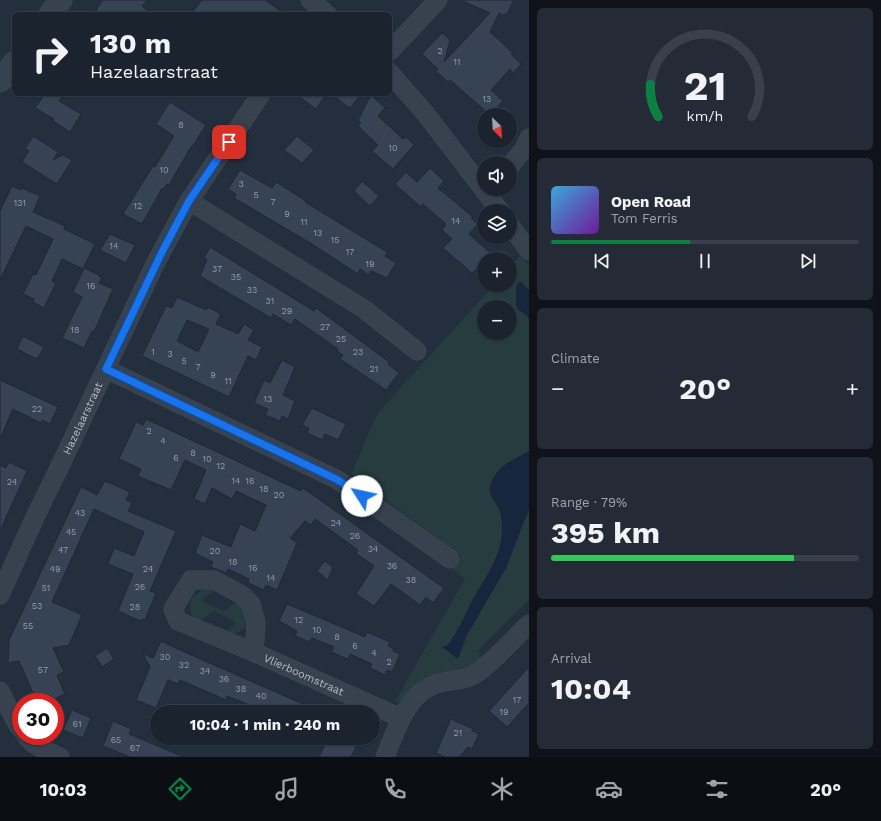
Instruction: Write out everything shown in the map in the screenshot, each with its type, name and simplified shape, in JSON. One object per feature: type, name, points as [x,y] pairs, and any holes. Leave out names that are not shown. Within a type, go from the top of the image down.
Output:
[{"type":"street","points":[[52,12],[61,0]]},
{"type":"street","points":[[392,49],[438,0]]},
{"type":"street","points":[[0,81],[12,66]]},
{"type":"street","points":[[392,75],[425,113],[477,177]]},
{"type":"street","name":"Hazelaarstraat","points":[[0,595],[36,515],[156,262],[189,201],[260,96]]},
{"type":"street","points":[[517,158],[524,149],[529,138]]},
{"type":"street","points":[[189,201],[364,309],[417,351]]},
{"type":"street","points":[[517,235],[529,251]]},
{"type":"street","points":[[106,369],[338,480],[450,559]]},
{"type":"street","name":"Vlierboomstraat","points":[[251,651],[255,641],[256,622],[251,604],[242,594],[214,580],[191,580],[173,609],[178,620],[401,718]]},
{"type":"street","points":[[385,757],[401,718],[408,706],[418,694],[438,683],[473,676],[529,624]]},
{"type":"street","points":[[0,691],[12,714]]},
{"type":"street","points":[[37,745],[60,757]]},
{"type":"green space","points":[[520,256],[529,265],[529,600],[478,650],[483,662],[404,700],[394,703],[465,579],[452,569],[461,556],[352,475],[352,472],[377,414],[477,304],[477,340],[517,340],[517,300],[480,300],[488,292],[517,292],[517,259]]},
{"type":"green space","points":[[202,590],[214,590],[201,601],[224,611],[237,601],[242,604],[247,622],[244,628],[241,631],[232,634],[225,632],[237,623],[214,611],[200,621],[197,620],[192,614],[190,607],[194,596]]},
{"type":"water","points":[[520,281],[529,290],[529,318],[517,307],[517,285]]},
{"type":"water","points":[[529,451],[529,509],[506,568],[467,635],[458,659],[442,647],[449,643],[456,633],[490,570],[501,542],[501,514],[490,493],[492,480],[505,464]]},
{"type":"building","points":[[102,0],[147,0],[142,6],[149,12],[95,12]]},
{"type":"building","points":[[202,0],[265,0],[282,12],[193,12]]},
{"type":"building","points":[[460,0],[514,0],[507,14],[504,16],[499,13],[490,32],[513,53],[511,54],[521,64],[513,73],[510,69],[491,90],[503,101],[496,108],[482,108],[450,80],[448,82],[436,71],[438,69],[422,54],[442,33],[450,40],[444,62],[490,13]]},
{"type":"building","points":[[44,96],[63,96],[59,101],[81,114],[70,132],[53,121],[54,119],[35,108]]},
{"type":"building","points":[[298,96],[325,96],[316,109]]},
{"type":"building","points":[[334,96],[359,96],[350,108]]},
{"type":"building","points":[[370,96],[372,96],[385,108],[378,116],[403,139],[406,137],[414,145],[393,169],[372,151],[378,145],[358,126],[361,123],[358,120]]},
{"type":"building","points":[[170,102],[206,125],[191,147],[169,185],[167,184],[164,189],[162,188],[142,224],[123,214],[174,136],[156,124]]},
{"type":"building","points":[[33,136],[58,152],[53,160],[63,155],[72,160],[57,184],[22,162],[29,151],[25,149]]},
{"type":"building","points":[[297,136],[314,150],[302,163],[284,150]]},
{"type":"building","points":[[430,168],[444,181],[438,188],[473,217],[471,218],[477,223],[469,234],[477,241],[477,244],[480,244],[489,252],[477,252],[477,268],[472,273],[443,248],[452,239],[442,230],[446,224],[423,204],[421,207],[395,184],[406,172],[417,182]]},
{"type":"building","points":[[240,170],[272,188],[276,182],[306,201],[305,202],[387,252],[385,256],[396,263],[387,278],[371,271],[369,275],[360,269],[358,274],[312,244],[234,198],[236,194],[228,189]]},
{"type":"building","points":[[362,181],[379,196],[370,206],[354,191]]},
{"type":"building","points":[[12,186],[21,190],[22,188],[40,196],[33,212],[65,226],[64,229],[95,244],[83,269],[62,259],[52,281],[56,283],[44,308],[33,302],[34,299],[23,294],[33,274],[36,275],[53,239],[26,226],[0,280],[0,211]]},
{"type":"building","points":[[110,234],[135,245],[126,263],[100,250]]},
{"type":"building","points":[[210,247],[314,311],[316,308],[389,362],[388,364],[399,373],[386,390],[340,359],[343,355],[337,351],[338,349],[295,319],[291,325],[273,314],[271,318],[200,276],[207,260],[204,258]]},
{"type":"building","points":[[84,268],[102,278],[99,283],[113,289],[94,332],[92,331],[84,348],[62,338],[82,297],[73,292]]},
{"type":"building","points":[[177,297],[206,310],[208,307],[221,314],[216,324],[238,334],[244,324],[254,330],[248,340],[262,347],[256,360],[248,356],[229,397],[142,356],[166,306],[172,308]],"holes":[[[187,320],[209,329],[198,352],[177,341]]]},
{"type":"building","points":[[23,336],[44,347],[37,359],[17,349]]},
{"type":"building","points":[[282,360],[295,367],[283,395],[295,401],[288,419],[282,416],[280,421],[265,415],[268,409],[254,403],[264,380],[270,383]]},
{"type":"building","points":[[0,380],[58,407],[50,424],[42,420],[41,423],[13,409],[0,439]]},
{"type":"building","points":[[312,408],[346,424],[338,440],[325,434],[322,440],[307,433],[309,428],[302,425]]},
{"type":"building","points":[[146,419],[301,491],[303,488],[444,588],[433,603],[426,597],[420,605],[391,584],[374,606],[356,594],[374,566],[356,553],[358,550],[315,519],[311,525],[305,521],[290,538],[297,543],[277,590],[266,585],[264,590],[248,583],[249,579],[228,569],[226,573],[211,567],[213,562],[195,553],[202,535],[231,547],[240,524],[255,531],[266,505],[236,491],[232,499],[212,488],[205,504],[194,499],[206,470],[185,460],[171,490],[138,476],[141,469],[119,459],[136,422],[143,425]]},
{"type":"building","points":[[9,462],[27,471],[0,531],[0,465],[6,468]]},
{"type":"building","points":[[105,481],[130,492],[126,500],[132,503],[128,511],[176,531],[150,591],[156,593],[145,620],[142,619],[141,621],[118,611],[133,574],[108,564],[114,548],[134,556],[144,532],[94,509],[52,602],[82,615],[69,645],[53,648],[64,672],[57,675],[65,694],[33,693],[19,661],[8,663],[9,640],[81,487],[97,495]]},
{"type":"building","points":[[325,561],[333,567],[328,580],[317,571]]},
{"type":"building","points":[[287,604],[365,637],[367,632],[390,642],[388,646],[394,649],[393,651],[400,654],[392,672],[387,670],[385,675],[370,668],[372,664],[350,654],[348,659],[331,652],[334,647],[312,638],[310,642],[295,636],[297,631],[279,621]]},
{"type":"building","points":[[161,641],[305,705],[250,705],[227,696],[226,700],[180,680],[178,684],[168,680],[157,705],[150,706],[136,700],[150,667],[143,654],[153,658]]},
{"type":"building","points":[[107,648],[114,659],[102,667],[95,656]]},
{"type":"building","points":[[529,667],[529,703],[507,727],[489,711]]},
{"type":"building","points":[[72,710],[91,718],[83,738],[64,730]]},
{"type":"building","points":[[451,719],[473,729],[472,731],[479,734],[472,749],[468,747],[459,757],[445,757],[436,753]]},
{"type":"building","points":[[113,721],[131,729],[129,734],[150,743],[150,745],[155,745],[184,757],[130,757],[103,746]]},
{"type":"building","points":[[325,745],[357,745],[351,757],[319,757]]},
{"type":"route","points":[[229,142],[189,201],[156,262],[106,369],[338,480],[362,496]]}]
